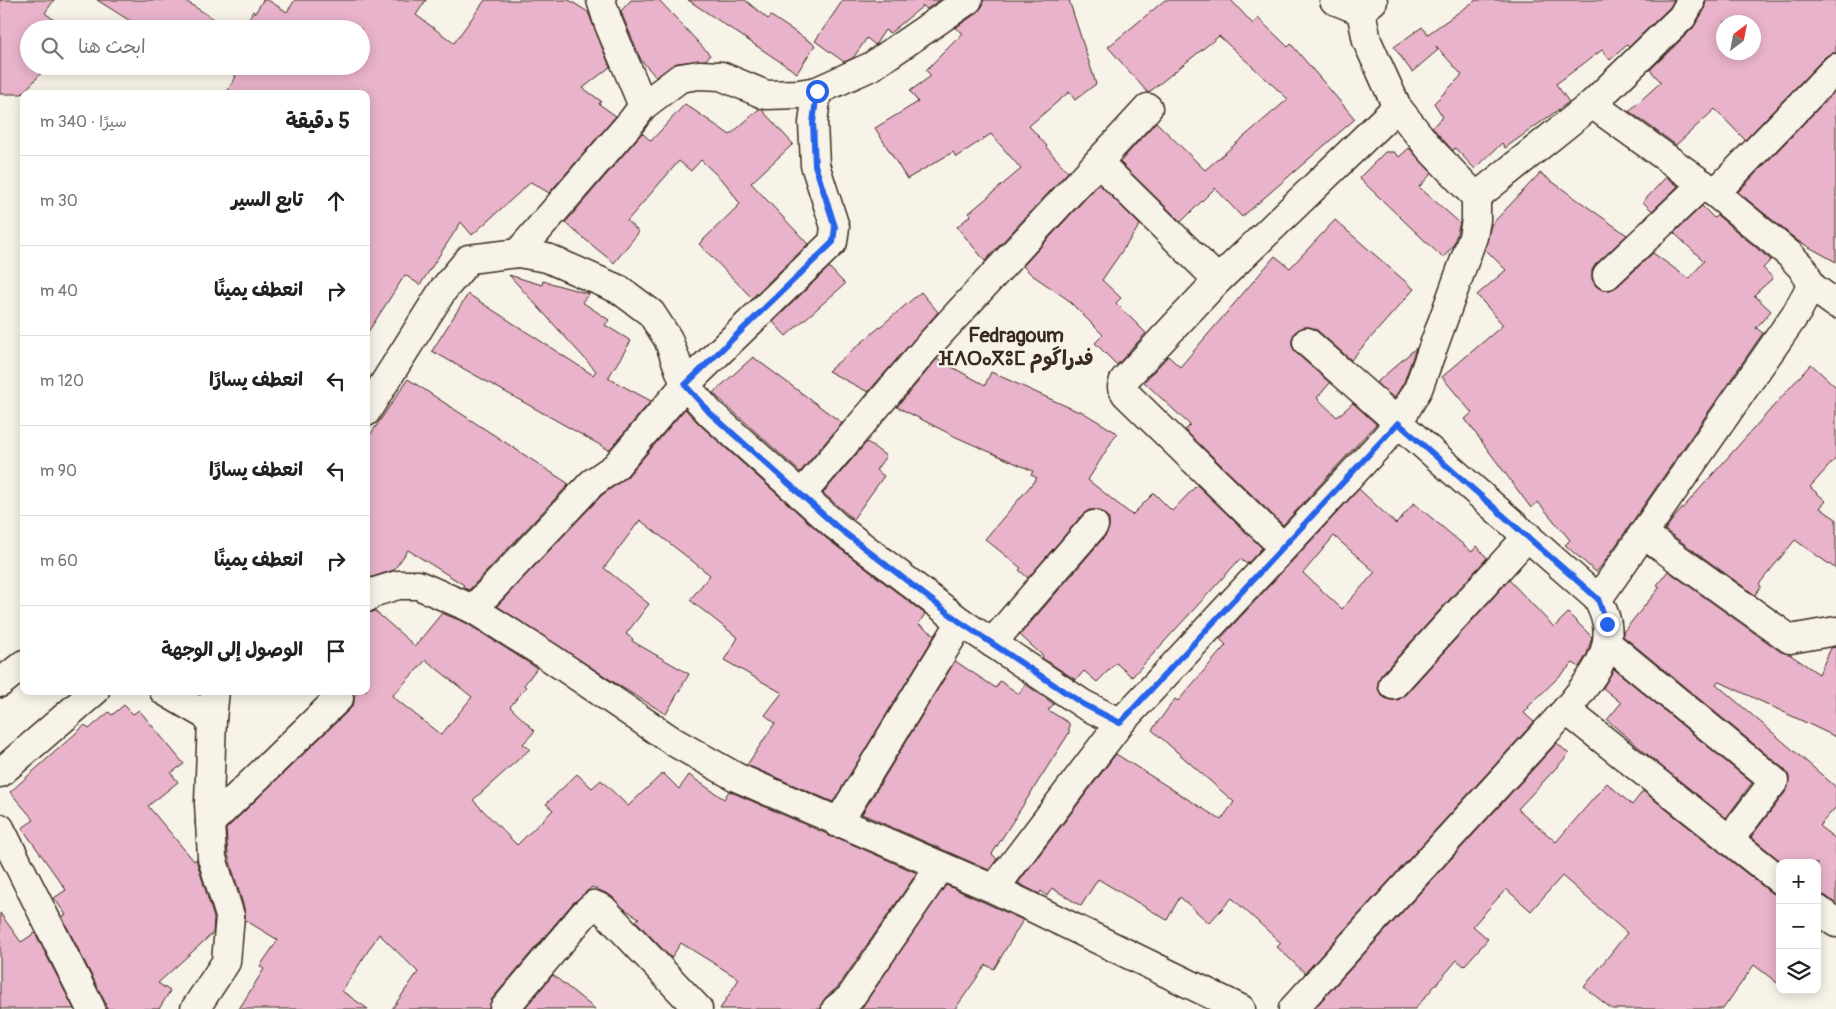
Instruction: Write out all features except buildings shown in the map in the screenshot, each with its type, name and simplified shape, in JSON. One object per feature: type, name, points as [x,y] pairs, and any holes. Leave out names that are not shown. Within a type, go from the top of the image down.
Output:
[{"type":"street","points":[[601,0],[608,22],[643,106]]},
{"type":"street","points":[[518,252],[643,106],[680,78],[699,75],[721,76],[766,95],[800,94],[817,91],[872,66],[968,0]]},
{"type":"street","points":[[994,889],[1120,723],[1398,423],[1418,389],[1473,237],[1476,220],[1476,197],[1430,149],[1396,107],[1368,42],[1366,4],[1334,0]]},
{"type":"street","points":[[1476,197],[1592,104],[1682,16],[1690,4],[1690,0]]},
{"type":"street","points":[[1608,276],[1709,188],[1836,68]]},
{"type":"street","points":[[473,609],[592,483],[615,467],[685,385],[833,242],[835,227],[815,165],[813,123],[817,91]]},
{"type":"street","points":[[1592,104],[1709,188],[1789,254],[1804,270],[1810,286],[1836,304]]},
{"type":"street","points":[[1283,547],[1126,394],[1122,387],[1124,380],[1218,280],[1396,107]]},
{"type":"street","points":[[801,495],[929,345],[1148,108]]},
{"type":"street","points":[[1098,162],[1218,280]]},
{"type":"street","points":[[370,406],[443,290],[469,259],[518,252],[547,258],[585,274],[620,290],[651,313],[668,339],[685,385],[710,413],[836,526],[960,622],[1083,704],[1120,723]]},
{"type":"street","points":[[1598,599],[1797,312],[1810,286]]},
{"type":"street","points":[[1294,1009],[1566,710],[1588,682],[1608,644],[1607,624],[1598,599],[1307,342]]},
{"type":"street","points":[[992,643],[1094,525]]},
{"type":"street","points":[[1643,534],[1790,639],[1836,631]]},
{"type":"street","points":[[1394,684],[1528,536]]},
{"type":"street","points":[[370,595],[398,584],[418,584],[473,609],[674,742],[736,777],[838,823],[994,889],[1225,1005]]},
{"type":"street","points":[[838,823],[960,622]]},
{"type":"street","points":[[1608,644],[1774,781],[1729,840]]},
{"type":"street","points":[[0,684],[20,667]]},
{"type":"street","points":[[0,773],[84,695]]},
{"type":"street","points":[[171,695],[212,719]]},
{"type":"street","points":[[195,1009],[226,962],[230,916],[212,858],[210,823],[212,719],[215,695]]},
{"type":"street","points":[[210,823],[339,698]]},
{"type":"street","points":[[1566,710],[1776,877]]},
{"type":"street","points":[[0,828],[91,1009]]},
{"type":"street","points":[[836,1009],[850,998],[940,867]]},
{"type":"street","points":[[504,1009],[584,914],[594,905],[603,909],[698,1009]]},
{"type":"street","points":[[1821,912],[1836,923]]},
{"type":"district","name":"Fedragoum ⴼⴷⵔⴰⴳⵓⵎ فدراگوم","points":[[1016,346]]},
{"type":"route","points":[[817,91],[813,123],[815,165],[835,227],[833,242],[685,385],[710,413],[836,526],[960,622],[1083,704],[1120,723],[1398,423],[1598,599],[1607,624]]}]
